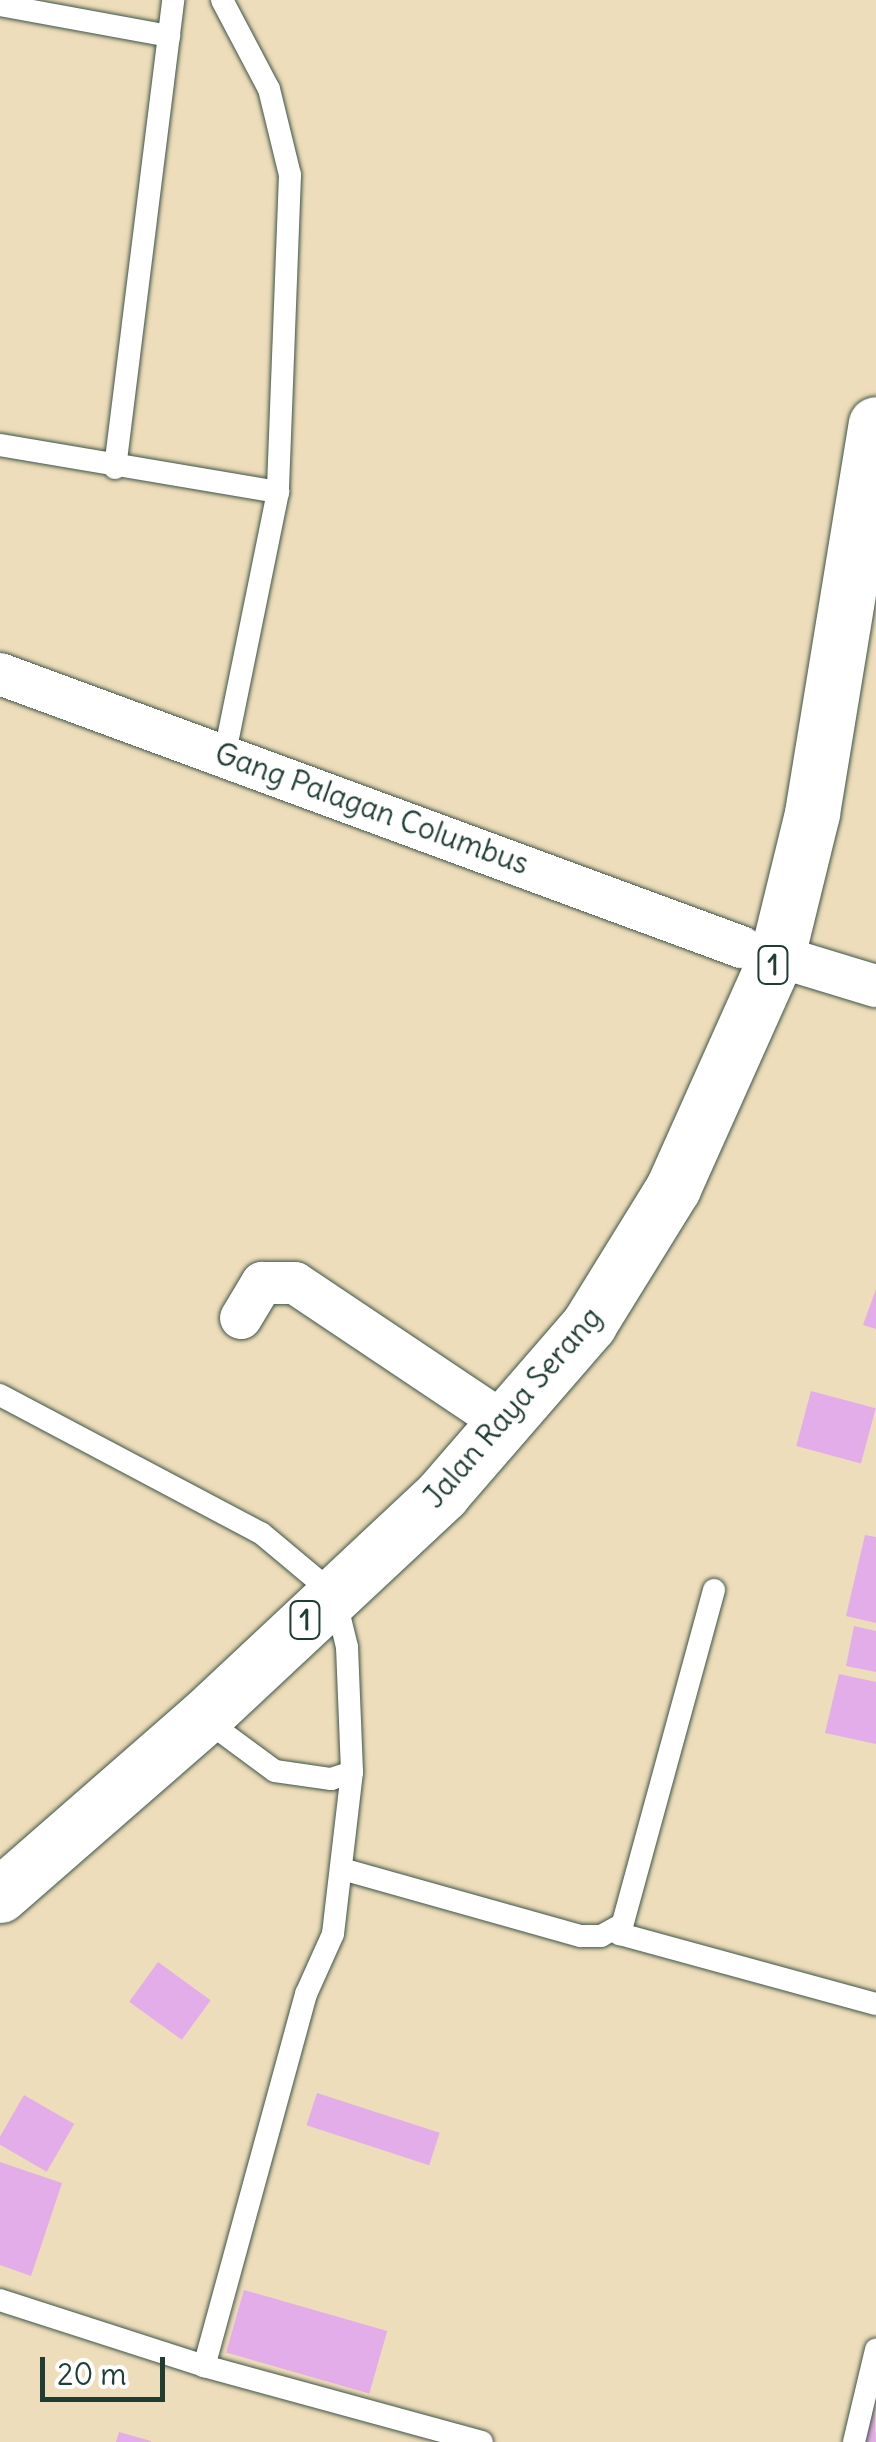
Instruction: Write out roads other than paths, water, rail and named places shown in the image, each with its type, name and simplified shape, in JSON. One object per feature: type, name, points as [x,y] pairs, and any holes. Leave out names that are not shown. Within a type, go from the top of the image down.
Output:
[{"type":"highway","points":[[861,563],[876,424]]},
{"type":"highway","name":"Jalan Raya Serang","points":[[0,1894],[203,1718],[442,1494],[589,1324],[759,952],[818,657],[861,563]]},
{"type":"street","name":"Gang Palagan Columbus","points":[[0,674],[225,753],[759,952],[876,986]]},
{"type":"street","points":[[241,1318],[262,1283],[294,1284],[506,1424]]},
{"type":"lane","points":[[115,468],[172,0]]},
{"type":"lane","points":[[222,0],[269,89],[290,175],[278,492],[225,753]]},
{"type":"lane","points":[[0,5],[168,36]]},
{"type":"lane","points":[[0,445],[115,468],[278,492]]},
{"type":"lane","points":[[0,1395],[260,1533],[334,1594],[347,1647],[352,1772],[333,1934],[306,1994],[204,2366]]},
{"type":"lane","points":[[714,1590],[618,1927],[623,1936],[876,2004]]},
{"type":"lane","points":[[203,1718],[275,1770],[331,1779],[352,1772]]},
{"type":"lane","points":[[342,1869],[581,1936],[601,1936],[618,1927]]},
{"type":"lane","points":[[0,2300],[204,2366],[482,2442]]},
{"type":"lane","points":[[854,2442],[876,2350]]}]
